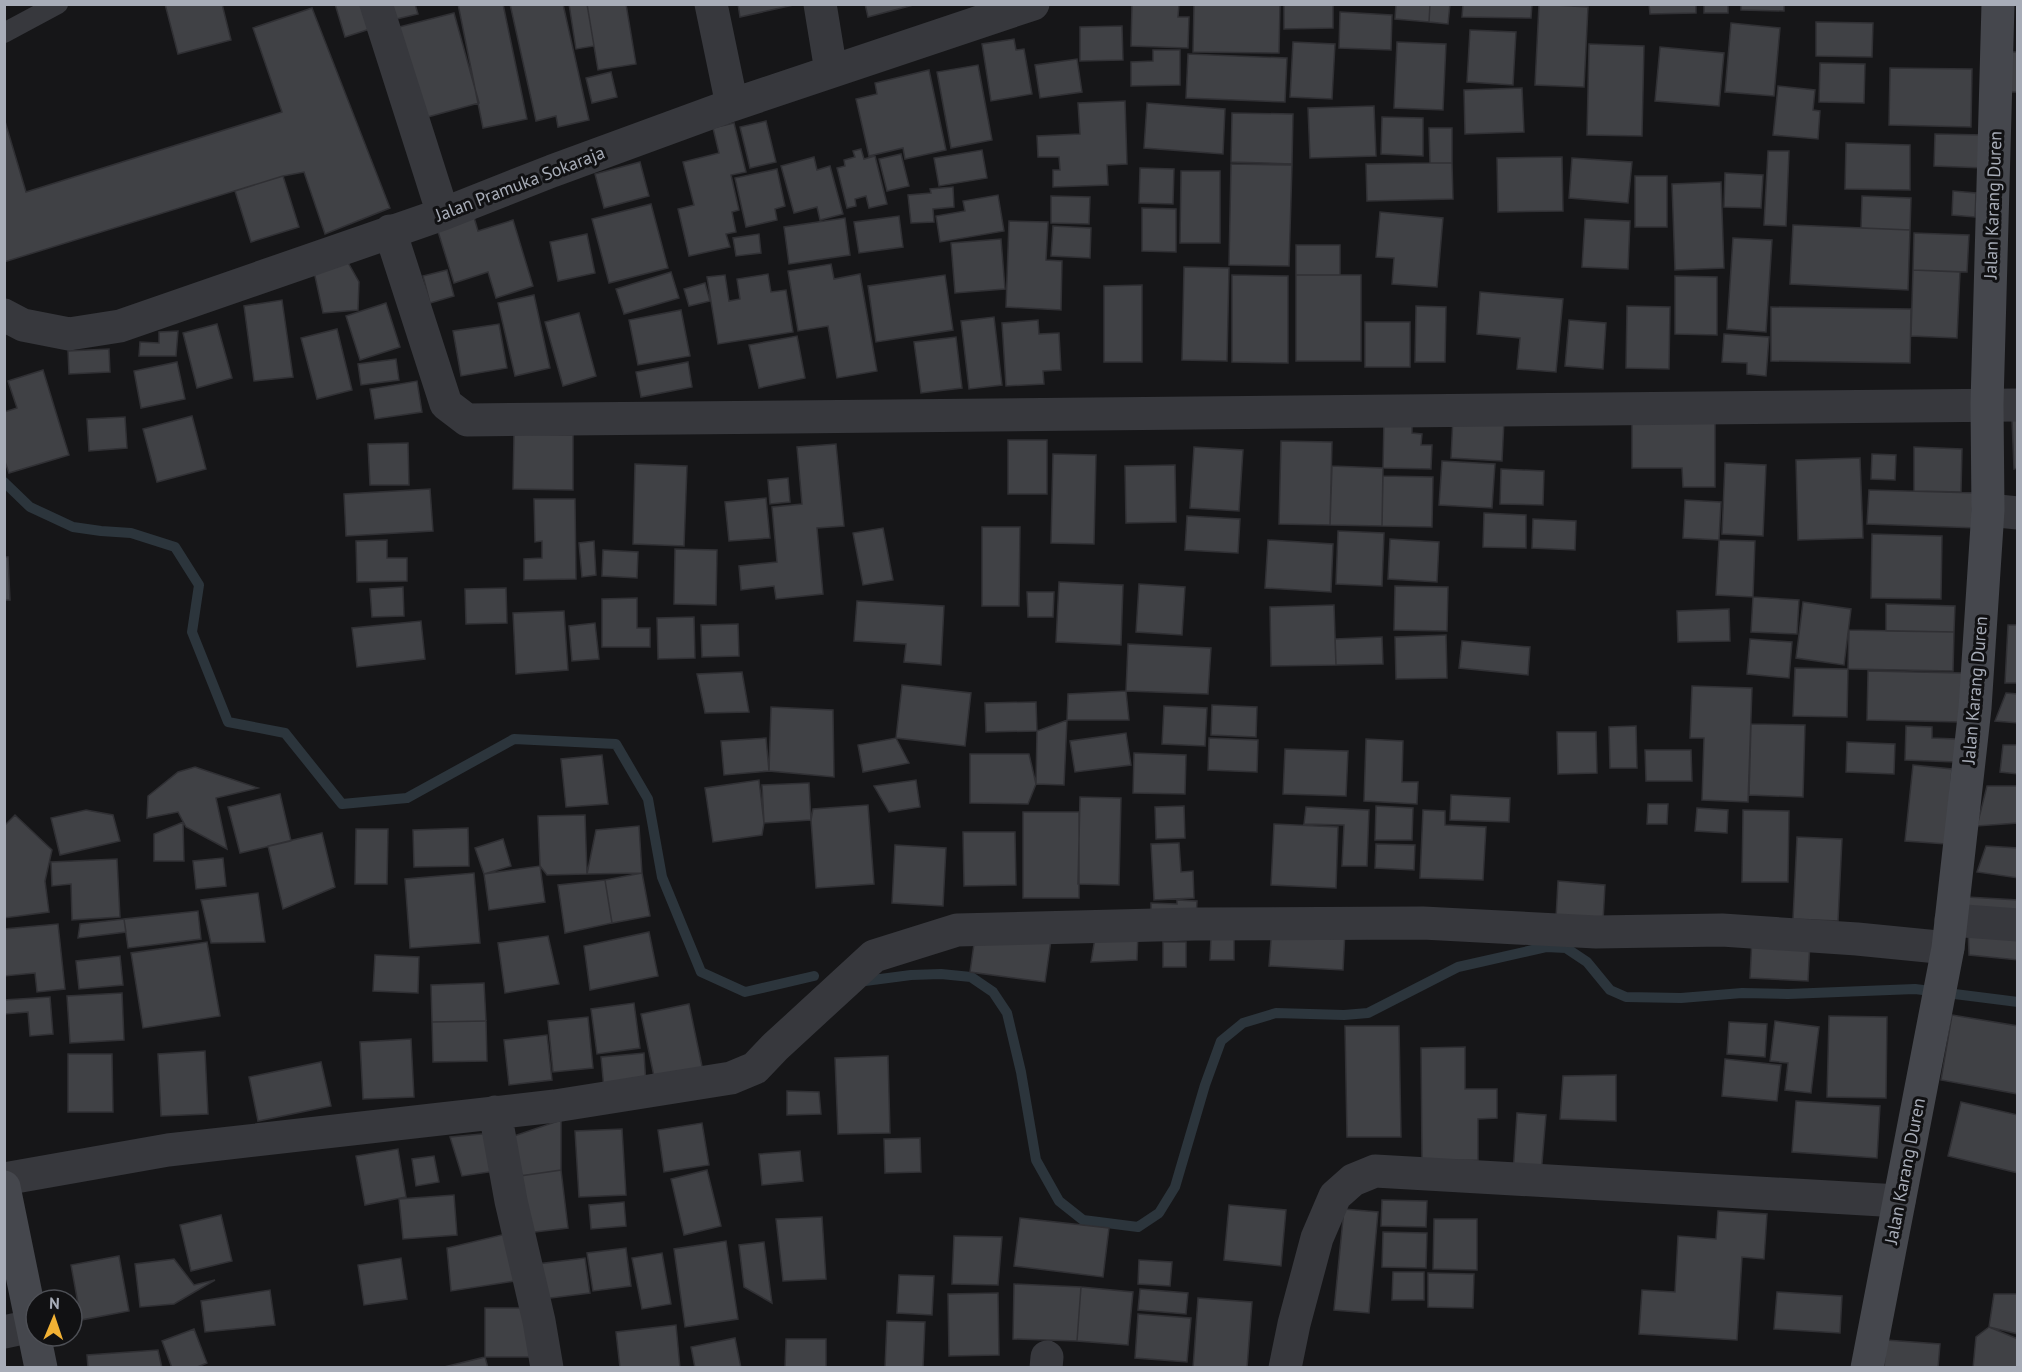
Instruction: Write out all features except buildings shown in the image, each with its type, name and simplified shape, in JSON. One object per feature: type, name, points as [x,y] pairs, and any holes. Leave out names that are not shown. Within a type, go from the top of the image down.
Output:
[{"type":"street","points":[[376,4],[443,214]]},
{"type":"street","points":[[711,4],[732,105]]},
{"type":"street","points":[[820,4],[831,70]]},
{"type":"street","name":"Jalan Pramuka Sokaraja","points":[[4,315],[23,325],[69,334],[120,326],[443,214],[552,171],[831,70],[1033,4]]},
{"type":"street","name":"Jalan Karang Duren","points":[[1867,1368],[1948,942],[1976,708],[2003,512],[1998,4]]},
{"type":"street","points":[[390,231],[446,404],[467,420],[2002,404]]},
{"type":"street","points":[[4,1179],[168,1150],[555,1106],[731,1078],[755,1068],[874,956],[957,930],[1195,924],[1423,923],[1596,932],[1722,930],[1857,939],[1948,942],[2018,925]]},
{"type":"street","points":[[495,1112],[547,1368]]},
{"type":"street","points":[[1285,1368],[1317,1238],[1335,1196],[1353,1180],[1375,1171],[1899,1201]]},
{"type":"street","points":[[4,1187],[18,1329],[42,1368]]},
{"type":"lane","points":[[4,33],[58,4]]},
{"type":"waterway","points":[[4,482],[30,507],[73,527],[131,533],[175,547],[199,585],[192,632],[228,722],[285,733],[342,804],[407,798],[514,739],[616,744],[648,799],[662,877],[701,972],[745,992],[814,976]]},
{"type":"waterway","points":[[865,981],[941,974],[971,977],[993,992],[1007,1013],[1021,1072],[1036,1160],[1059,1201],[1083,1220],[1138,1227],[1159,1213],[1175,1187],[1205,1085],[1221,1041],[1243,1023],[1276,1013],[1344,1015],[1368,1013],[1458,967],[1546,947],[1566,948],[1587,962],[1610,990],[1626,997],[1681,998],[1742,993],[1788,994],[1915,989],[2018,1002]]}]
